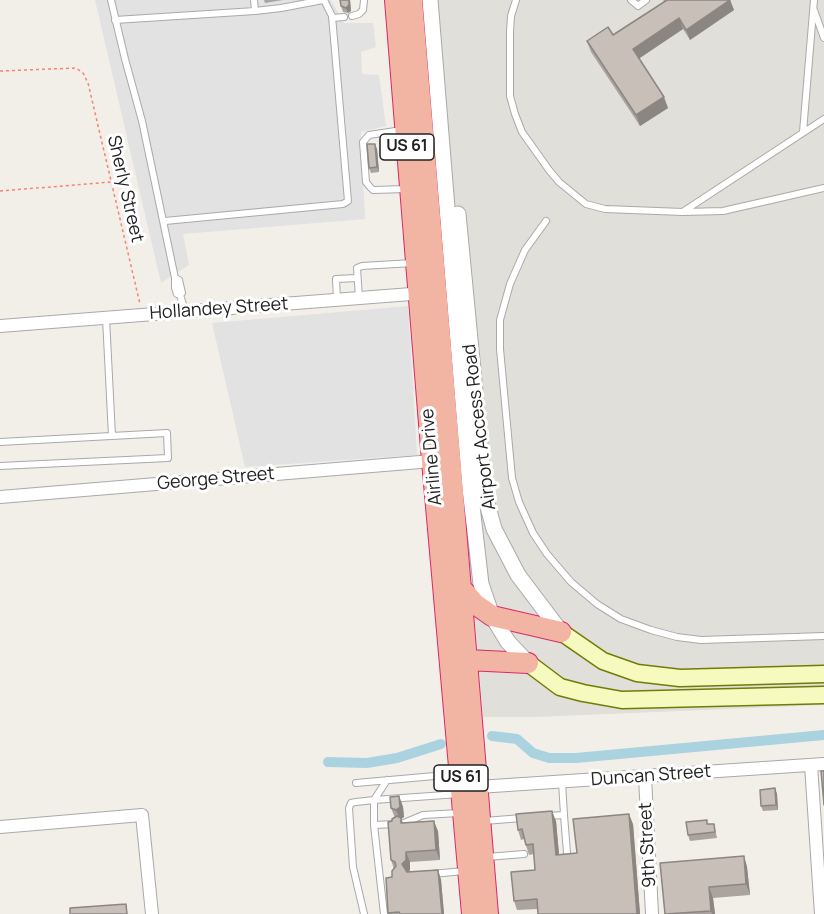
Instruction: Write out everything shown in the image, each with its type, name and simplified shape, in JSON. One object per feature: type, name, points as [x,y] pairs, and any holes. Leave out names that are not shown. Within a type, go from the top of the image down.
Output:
[{"type":"highway","name":"Airline Drive","points":[[395,0],[417,263],[429,293],[462,589],[471,702],[472,817],[468,871],[472,914]]},
{"type":"highway","name":"Airline Drive","points":[[412,0],[429,293],[432,461],[461,773],[470,790]]},
{"type":"highway","points":[[462,589],[475,604],[492,616],[561,632]]},
{"type":"highway","points":[[448,642],[467,660],[528,663]]},
{"type":"highway","points":[[471,702],[478,678],[497,662]]},
{"type":"highway","name":"Airline Drive","points":[[472,817],[484,858],[488,914]]},
{"type":"main road","name":"Airport Access Road","points":[[561,632],[603,661],[637,673],[680,678],[824,674]]},
{"type":"main road","points":[[528,663],[560,687],[622,700],[824,695]]},
{"type":"street","name":"Airport Access Road","points":[[430,0],[470,489],[481,584],[492,616],[508,642],[528,663]]},
{"type":"street","name":"Airport Access Road","points":[[439,0],[485,496],[494,529],[518,575],[561,632]]},
{"type":"street","name":"Hollandey Street","points":[[0,326],[429,293]]},
{"type":"street","name":"George Street","points":[[0,497],[432,461]]},
{"type":"street","name":"Duncan Street","points":[[470,790],[818,765]]},
{"type":"street","points":[[818,765],[821,914]]},
{"type":"street","name":"9th Street","points":[[645,777],[652,914]]},
{"type":"street","points":[[0,827],[142,815],[152,914]]},
{"type":"lane","points":[[111,0],[142,121],[165,221],[175,278],[179,280],[182,293],[180,296],[185,312]]},
{"type":"lane","points":[[254,0],[255,11]]},
{"type":"lane","points":[[115,20],[255,11],[324,0],[332,18],[348,201],[165,221]]},
{"type":"lane","points":[[352,16],[363,10],[364,0]]},
{"type":"lane","points":[[516,0],[511,16],[510,96],[522,132],[544,164],[571,193],[586,204],[595,207],[683,212],[723,211],[824,188]]},
{"type":"lane","points":[[631,0],[638,6],[646,0]]},
{"type":"lane","points":[[803,132],[814,4]]},
{"type":"lane","points":[[814,4],[824,38]]},
{"type":"lane","points":[[332,18],[344,17]]},
{"type":"lane","points":[[683,212],[824,119]]},
{"type":"lane","points":[[406,129],[365,137],[363,142],[366,182],[373,189],[411,189]]},
{"type":"lane","points":[[546,221],[525,250],[510,284],[500,321],[500,349],[512,478],[524,512],[547,554],[571,582],[597,604],[621,619],[651,630],[701,640],[824,636]]},
{"type":"lane","points":[[359,298],[357,268],[417,263]]},
{"type":"lane","points":[[337,300],[336,279],[357,278]]},
{"type":"lane","points":[[106,318],[112,436]]},
{"type":"lane","points":[[0,442],[167,433],[168,458],[0,466]]},
{"type":"lane","points":[[356,783],[461,773]]},
{"type":"lane","points":[[384,914],[384,877],[374,825],[374,800],[387,780]]},
{"type":"lane","points":[[562,782],[567,853]]},
{"type":"lane","points":[[364,914],[353,867],[349,808],[351,803],[470,790]]},
{"type":"lane","points":[[541,816],[564,814]]},
{"type":"lane","points":[[404,823],[423,815],[530,817]]},
{"type":"lane","points":[[374,825],[396,824]]},
{"type":"lane","points":[[484,858],[524,854]]},
{"type":"lane","points":[[421,874],[468,871]]},
{"type":"path","name":"Sherly Street","points":[[0,71],[76,68],[83,73],[88,83],[142,315]]},
{"type":"path","points":[[0,191],[112,182]]},
{"type":"shaded area","points":[[95,0],[331,0],[344,23],[373,23],[376,47],[361,52],[362,74],[379,75],[386,126],[361,132],[365,219],[183,234],[189,265],[161,283]]},
{"type":"shaded area","points":[[423,0],[824,0],[824,705],[535,717],[483,717]]},
{"type":"shaded area","points":[[408,306],[417,455],[245,467],[212,323]]},
{"type":"building","points":[[340,0],[349,0],[349,5],[346,8],[341,6]]},
{"type":"building","points":[[667,0],[730,0],[686,30],[679,18],[633,49],[664,97],[636,115],[587,41],[608,27],[613,35]]},
{"type":"building","points":[[367,144],[375,144],[377,167],[369,168]]},
{"type":"building","points":[[821,771],[824,771],[824,805]]},
{"type":"building","points":[[775,788],[776,805],[761,806],[760,790]]},
{"type":"building","points":[[399,796],[400,807],[396,810],[391,808],[390,797]]},
{"type":"building","points":[[552,811],[556,855],[577,853],[573,819],[629,814],[637,914],[538,914],[537,899],[514,901],[511,872],[535,870],[533,844],[526,845],[522,829],[518,830],[516,814]]},
{"type":"building","points":[[397,816],[401,818],[401,823],[434,821],[436,850],[406,852],[406,860],[402,864],[407,872],[438,870],[442,914],[388,913],[386,878],[392,877],[392,871],[396,866],[391,860],[388,822]]},
{"type":"building","points":[[707,820],[707,824],[714,824],[715,832],[688,835],[686,822]]},
{"type":"building","points":[[744,856],[746,884],[709,887],[711,911],[665,914],[660,863]]},
{"type":"building","points":[[126,904],[127,914],[70,914],[70,908]]},
{"type":"waterway","points":[[492,736],[517,739],[533,753],[549,758],[576,758],[824,735]]},
{"type":"waterway","points":[[328,762],[367,763],[397,758],[441,744]]}]
